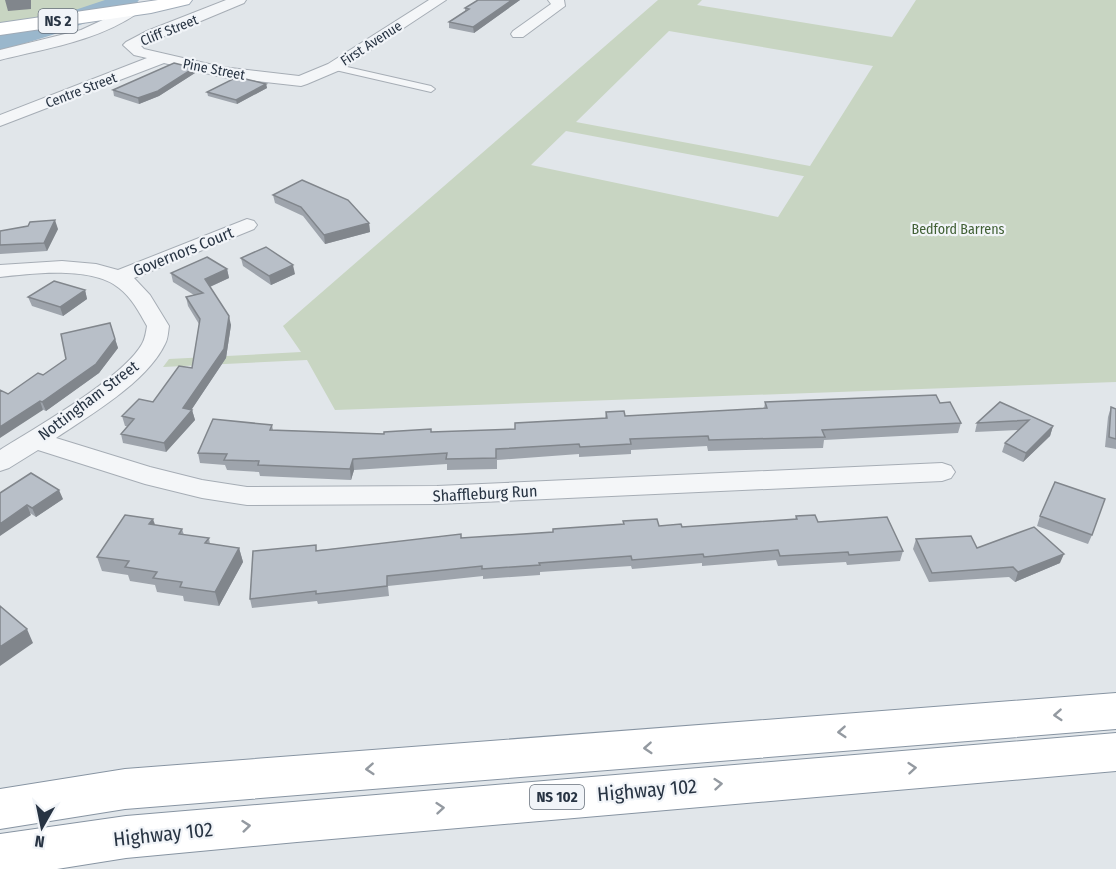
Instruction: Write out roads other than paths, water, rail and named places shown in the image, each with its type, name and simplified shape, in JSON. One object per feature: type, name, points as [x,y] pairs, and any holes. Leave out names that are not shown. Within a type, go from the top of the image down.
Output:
[{"type":"main road","name":"NS 2","points":[[0,29],[119,16],[183,0]]},
{"type":"main road","points":[[0,809],[125,789],[1116,711]]},
{"type":"main road","name":"Highway 102","points":[[0,856],[126,837],[285,822],[580,795],[1116,752]]},
{"type":"street","name":"Cliff Street","points":[[131,45],[152,34],[239,0]]},
{"type":"street","name":"First Avenue","points":[[301,81],[334,67],[439,0]]},
{"type":"street","points":[[518,33],[558,6],[558,1],[555,0]]},
{"type":"street","points":[[0,55],[119,16]]},
{"type":"street","name":"Pine Street","points":[[131,45],[140,52],[222,72],[301,81]]},
{"type":"street","name":"Centre Street","points":[[0,121],[162,58]]},
{"type":"street","name":"Governors Court","points":[[119,277],[247,225]]},
{"type":"street","points":[[0,271],[68,268],[119,277]]},
{"type":"street","name":"Nottingham Street","points":[[0,462],[88,403],[140,363],[154,343],[158,326],[143,299],[119,277]]},
{"type":"street","name":"Shaffleburg Run","points":[[35,440],[145,475],[202,489],[247,496],[437,495],[942,472]]},
{"type":"lane","points":[[334,67],[431,89]]},
{"type":"waterway","points":[[0,43],[127,0]]},
{"type":"park label","name":"Bedford Barrens","points":[[958,229]]}]
